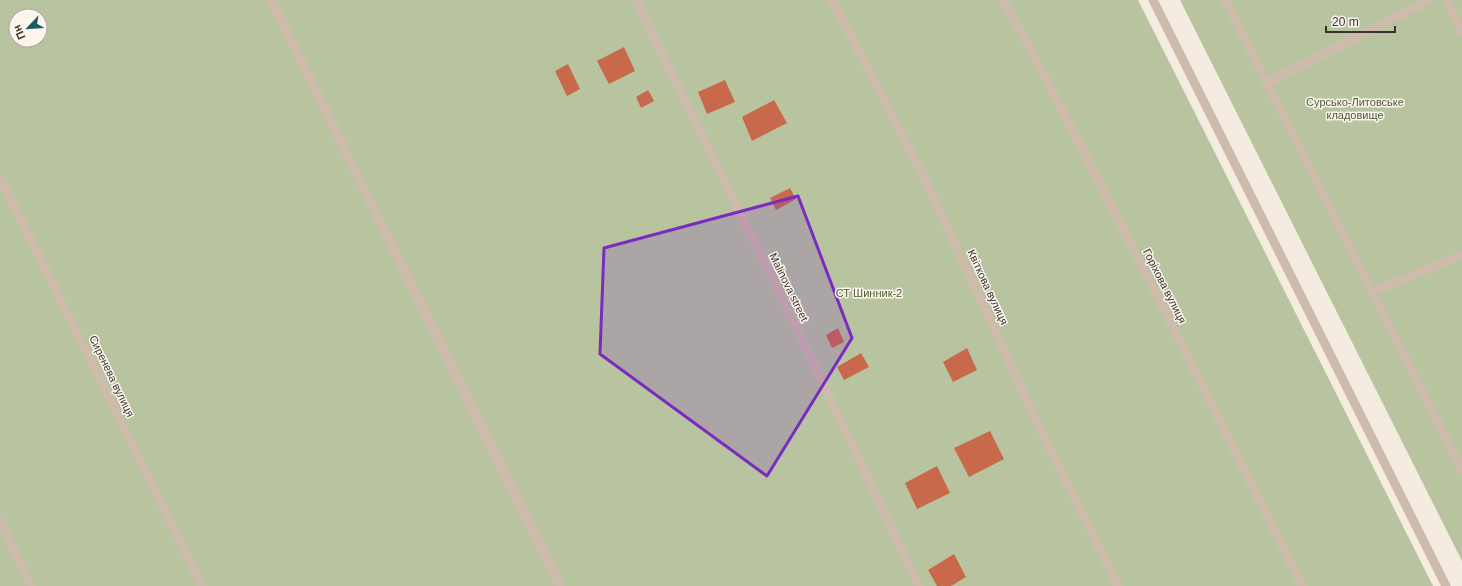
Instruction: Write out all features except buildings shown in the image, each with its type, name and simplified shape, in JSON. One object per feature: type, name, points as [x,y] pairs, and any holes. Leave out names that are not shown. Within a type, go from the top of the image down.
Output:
[{"type":"street","points":[[271,0],[560,586]]},
{"type":"lane","name":"Malinova street","points":[[636,0],[809,354],[919,586]]},
{"type":"lane","name":"Квіткова вулиця","points":[[832,0],[923,175],[1043,435],[1118,586]]},
{"type":"lane","name":"Горіхова вулиця","points":[[1002,0],[1024,36],[1096,176],[1204,388],[1302,586]]},
{"type":"lane","points":[[1153,0],[1446,586]]},
{"type":"lane","points":[[1225,0],[1462,470]]},
{"type":"lane","points":[[1266,83],[1430,0]]},
{"type":"lane","points":[[1447,0],[1462,32]]},
{"type":"lane","name":"Сиренева вулиця","points":[[0,177],[202,586]]},
{"type":"lane","points":[[1372,292],[1462,255]]},
{"type":"lane","points":[[0,520],[31,586]]},
{"type":"highlighted area","points":[[798,196],[852,338],[767,476],[600,354],[604,248]]},
{"type":"green space","name":"СТ Шинник-2","points":[[0,0],[1138,0],[1433,586],[0,586]]},
{"type":"green space","name":"Сурсько-Литовське кладовище","points":[[1180,0],[1462,0],[1462,561]]}]
